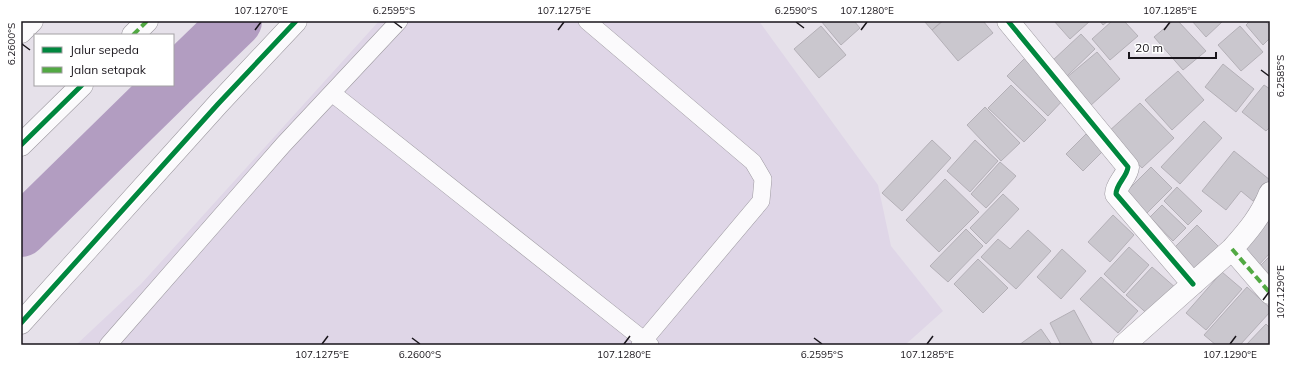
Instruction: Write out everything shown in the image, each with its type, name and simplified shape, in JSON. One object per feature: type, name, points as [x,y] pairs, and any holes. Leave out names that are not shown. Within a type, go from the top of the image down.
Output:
[{"type":"street","points":[[21,32],[32,21]]},
{"type":"street","points":[[134,34],[147,21]]},
{"type":"street","points":[[21,322],[218,104],[296,21]]},
{"type":"street","points":[[1008,21],[1128,167],[1127,173],[1116,190],[1116,194],[1193,284]]},
{"type":"street","points":[[21,145],[81,86]]},
{"type":"street","points":[[1124,345],[1232,250],[1264,209],[1270,193]]},
{"type":"street","points":[[1232,250],[1270,293]]},
{"type":"lane","points":[[108,345],[283,145],[399,21]]},
{"type":"lane","points":[[332,94],[645,343],[761,201],[763,179],[753,162],[586,21]]},
{"type":"shaded area","points":[[379,21],[759,21],[878,185],[891,246],[943,311],[905,345],[76,345],[141,284]]},
{"type":"building","points":[[821,21],[854,21],[860,28],[841,45]]},
{"type":"building","points":[[924,21],[942,21],[932,30]]},
{"type":"building","points":[[943,21],[983,21],[993,33],[958,61],[932,30]]},
{"type":"building","points":[[1054,21],[1090,21],[1070,39]]},
{"type":"building","points":[[1100,21],[1108,21],[1103,25]]},
{"type":"building","points":[[1112,21],[1124,21],[1138,36],[1110,60],[1092,39]]},
{"type":"building","points":[[1173,21],[1178,21],[1206,51],[1183,70],[1154,37]]},
{"type":"building","points":[[1192,21],[1223,21],[1206,37]]},
{"type":"building","points":[[1250,21],[1265,21],[1270,26],[1270,38],[1263,45],[1246,25]]},
{"type":"building","points":[[821,26],[846,55],[819,78],[794,49]]},
{"type":"building","points":[[1240,26],[1263,52],[1241,71],[1218,45]]},
{"type":"building","points":[[1081,34],[1095,49],[1066,77],[1052,61]]},
{"type":"building","points":[[1097,52],[1120,79],[1090,106],[1066,78]]},
{"type":"building","points":[[1025,58],[1066,97],[1048,116],[1007,76]]},
{"type":"building","points":[[1223,64],[1254,89],[1236,112],[1205,87]]},
{"type":"building","points":[[1178,71],[1204,100],[1172,130],[1145,100]]},
{"type":"building","points":[[1011,85],[1046,120],[1024,142],[988,108]]},
{"type":"building","points":[[1264,85],[1270,89],[1270,127],[1266,131],[1242,112]]},
{"type":"building","points":[[1140,103],[1174,138],[1142,168],[1108,132]]},
{"type":"building","points":[[985,107],[1020,143],[1001,161],[967,125]]},
{"type":"building","points":[[1204,121],[1222,138],[1180,184],[1161,167]]},
{"type":"building","points":[[1086,134],[1103,151],[1083,171],[1066,154]]},
{"type":"building","points":[[932,140],[951,158],[902,211],[882,193]]},
{"type":"building","points":[[975,140],[998,161],[970,192],[947,171]]},
{"type":"building","points":[[1234,151],[1270,180],[1253,201],[1241,191],[1226,210],[1202,191]]},
{"type":"building","points":[[1000,162],[1016,176],[986,208],[971,194]]},
{"type":"building","points":[[1151,167],[1172,188],[1147,213],[1126,192]]},
{"type":"building","points":[[945,179],[979,212],[939,252],[906,220]]},
{"type":"building","points":[[1177,187],[1202,211],[1188,225],[1164,201]]},
{"type":"building","points":[[1003,194],[1019,209],[986,244],[970,228]]},
{"type":"building","points":[[1162,205],[1186,228],[1173,241],[1150,217]]},
{"type":"building","points":[[1113,215],[1134,235],[1110,262],[1088,242]]},
{"type":"building","points":[[1270,217],[1270,253],[1258,266],[1239,248]]},
{"type":"building","points":[[1197,225],[1222,250],[1199,273],[1174,248]]},
{"type":"building","points":[[966,229],[983,246],[948,282],[930,266]]},
{"type":"building","points":[[1028,230],[1051,251],[1016,289],[981,257],[998,239],[1010,249]]},
{"type":"building","points":[[1129,247],[1149,265],[1124,293],[1104,274]]},
{"type":"building","points":[[1062,249],[1086,271],[1061,299],[1037,277]]},
{"type":"building","points":[[1270,256],[1270,280],[1258,268]]},
{"type":"building","points":[[978,259],[1008,288],[983,313],[954,284]]},
{"type":"building","points":[[1152,267],[1177,289],[1151,317],[1126,295]]},
{"type":"building","points":[[1222,272],[1242,289],[1206,330],[1186,313]]},
{"type":"building","points":[[1101,277],[1138,311],[1118,333],[1080,299]]},
{"type":"building","points":[[1247,287],[1270,308],[1270,312],[1240,345],[1216,345],[1204,335]]},
{"type":"building","points":[[1074,310],[1093,345],[1061,345],[1050,323]]},
{"type":"building","points":[[1266,324],[1270,328],[1270,345],[1246,345]]},
{"type":"building","points":[[1041,329],[1052,345],[1019,345]]},
{"type":"waterway","points":[[174,81],[236,21]]},
{"type":"waterway","points":[[21,231],[169,86]]},
{"type":"marked path","points":[[134,34],[147,21]]},
{"type":"marked path","points":[[1232,249],[1270,293]]},
{"type":"cycle path","points":[[21,323],[218,104],[296,21]]},
{"type":"cycle path","points":[[1008,21],[1128,167],[1126,174],[1116,190],[1116,194],[1193,284]]},
{"type":"cycle path","points":[[21,145],[81,86]]}]
